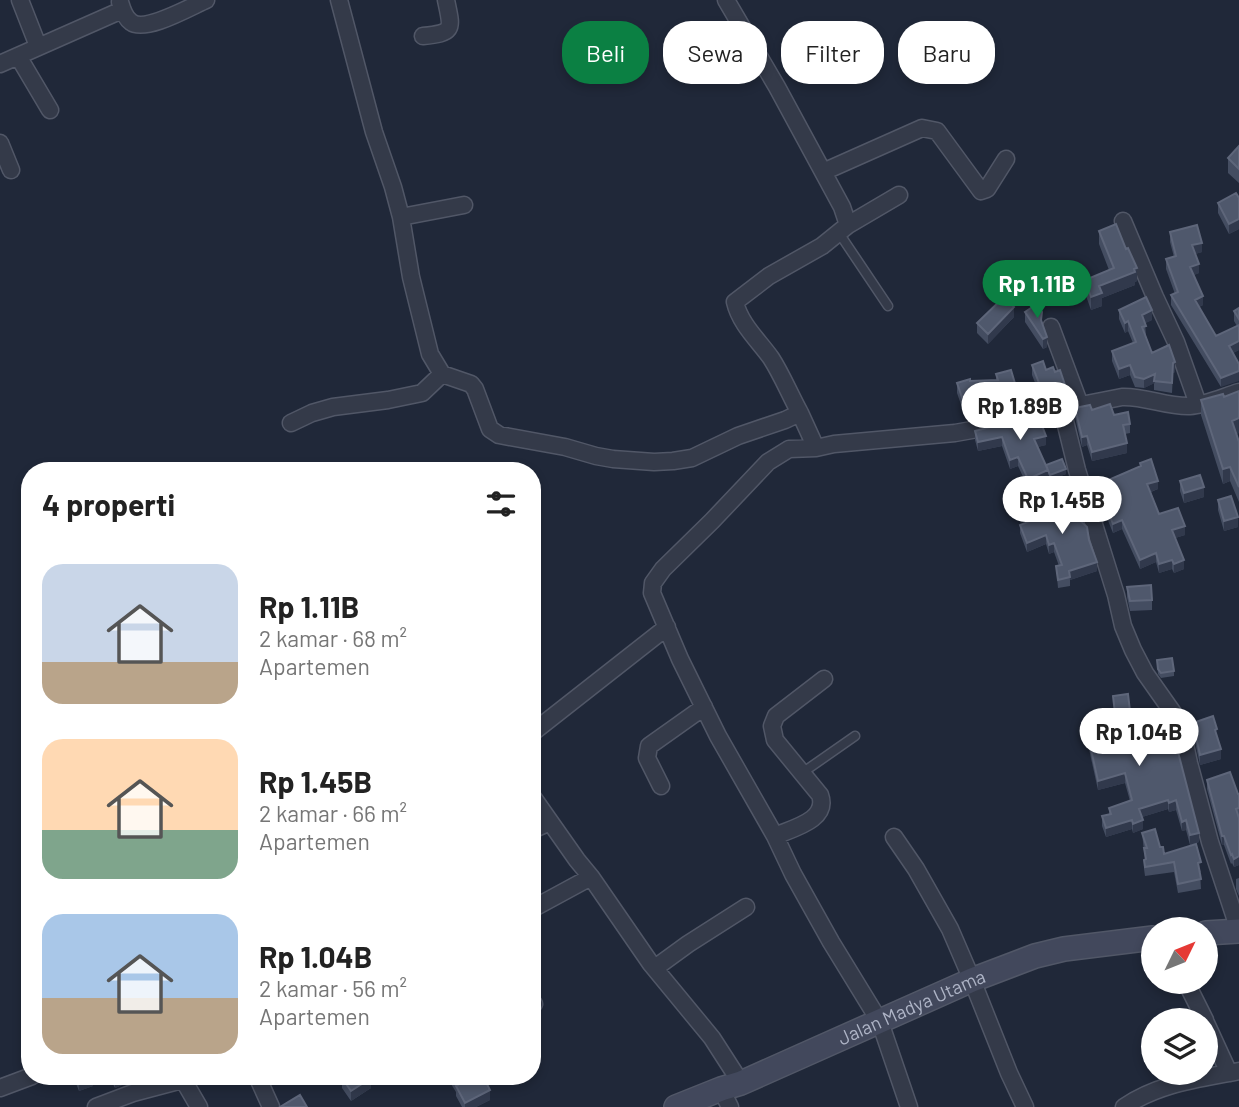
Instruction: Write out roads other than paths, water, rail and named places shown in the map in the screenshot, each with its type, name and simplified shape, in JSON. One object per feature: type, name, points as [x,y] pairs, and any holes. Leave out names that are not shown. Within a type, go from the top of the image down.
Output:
[{"type":"street","points":[[20,0],[38,46]]},
{"type":"street","points":[[0,64],[121,5],[128,20],[144,25],[206,0]]},
{"type":"street","points":[[340,0],[374,132],[401,217],[411,277],[427,345],[434,364],[442,374],[471,384],[475,388],[490,429],[494,433],[613,459],[654,462],[692,458],[738,436],[785,420],[803,419]]},
{"type":"street","points":[[423,36],[442,34],[448,29],[450,22],[446,0]]},
{"type":"street","points":[[726,0],[842,207],[844,229]]},
{"type":"street","points":[[18,56],[50,110]]},
{"type":"street","points":[[823,172],[922,128],[937,131],[981,191],[987,190],[1006,159]]},
{"type":"street","points":[[0,143],[11,170]]},
{"type":"street","points":[[815,445],[773,360],[749,331],[735,302],[769,276],[822,246],[899,195]]},
{"type":"street","points":[[401,217],[464,205]]},
{"type":"street","points":[[1123,221],[1176,342],[1198,404]]},
{"type":"street","points":[[1051,327],[1080,405]]},
{"type":"street","points":[[291,423],[333,407],[422,393],[442,374]]},
{"type":"street","points":[[909,1107],[880,1022],[831,943],[775,836],[718,736],[680,659],[652,593],[653,583],[663,569],[768,462],[789,449],[955,433],[1122,397],[1182,405],[1198,404],[1239,393]]},
{"type":"street","points":[[1062,410],[1123,626],[1145,673],[1182,730],[1210,842],[1239,930],[1218,932]]},
{"type":"street","points":[[541,726],[667,626]]},
{"type":"street","points":[[775,836],[816,817],[821,810],[820,796],[775,740],[772,726],[776,716],[824,679]]},
{"type":"street","points":[[661,786],[647,758],[649,746],[704,707]]},
{"type":"street","points":[[541,809],[655,968],[712,1038],[731,1093]]},
{"type":"street","points":[[541,826],[550,822]]},
{"type":"street","points":[[894,837],[944,918],[1025,1107]]},
{"type":"street","points":[[541,904],[591,877]]},
{"type":"street","points":[[655,968],[746,907]]},
{"type":"street","name":"Jalan Madya Utama","points":[[676,1107],[731,1093],[825,1044],[972,980],[1035,956],[1064,949],[1141,939]]},
{"type":"street","points":[[1124,1107],[1138,1097],[1169,1084],[1234,1072],[1218,1044]]},
{"type":"street","points":[[0,1088],[21,1080]]},
{"type":"street","points":[[96,1107],[159,1085]]},
{"type":"street","points":[[186,1085],[199,1107]]},
{"type":"street","points":[[261,1085],[271,1107]]},
{"type":"lane","points":[[844,229],[888,306]]},
{"type":"lane","points":[[802,773],[855,736]]}]
